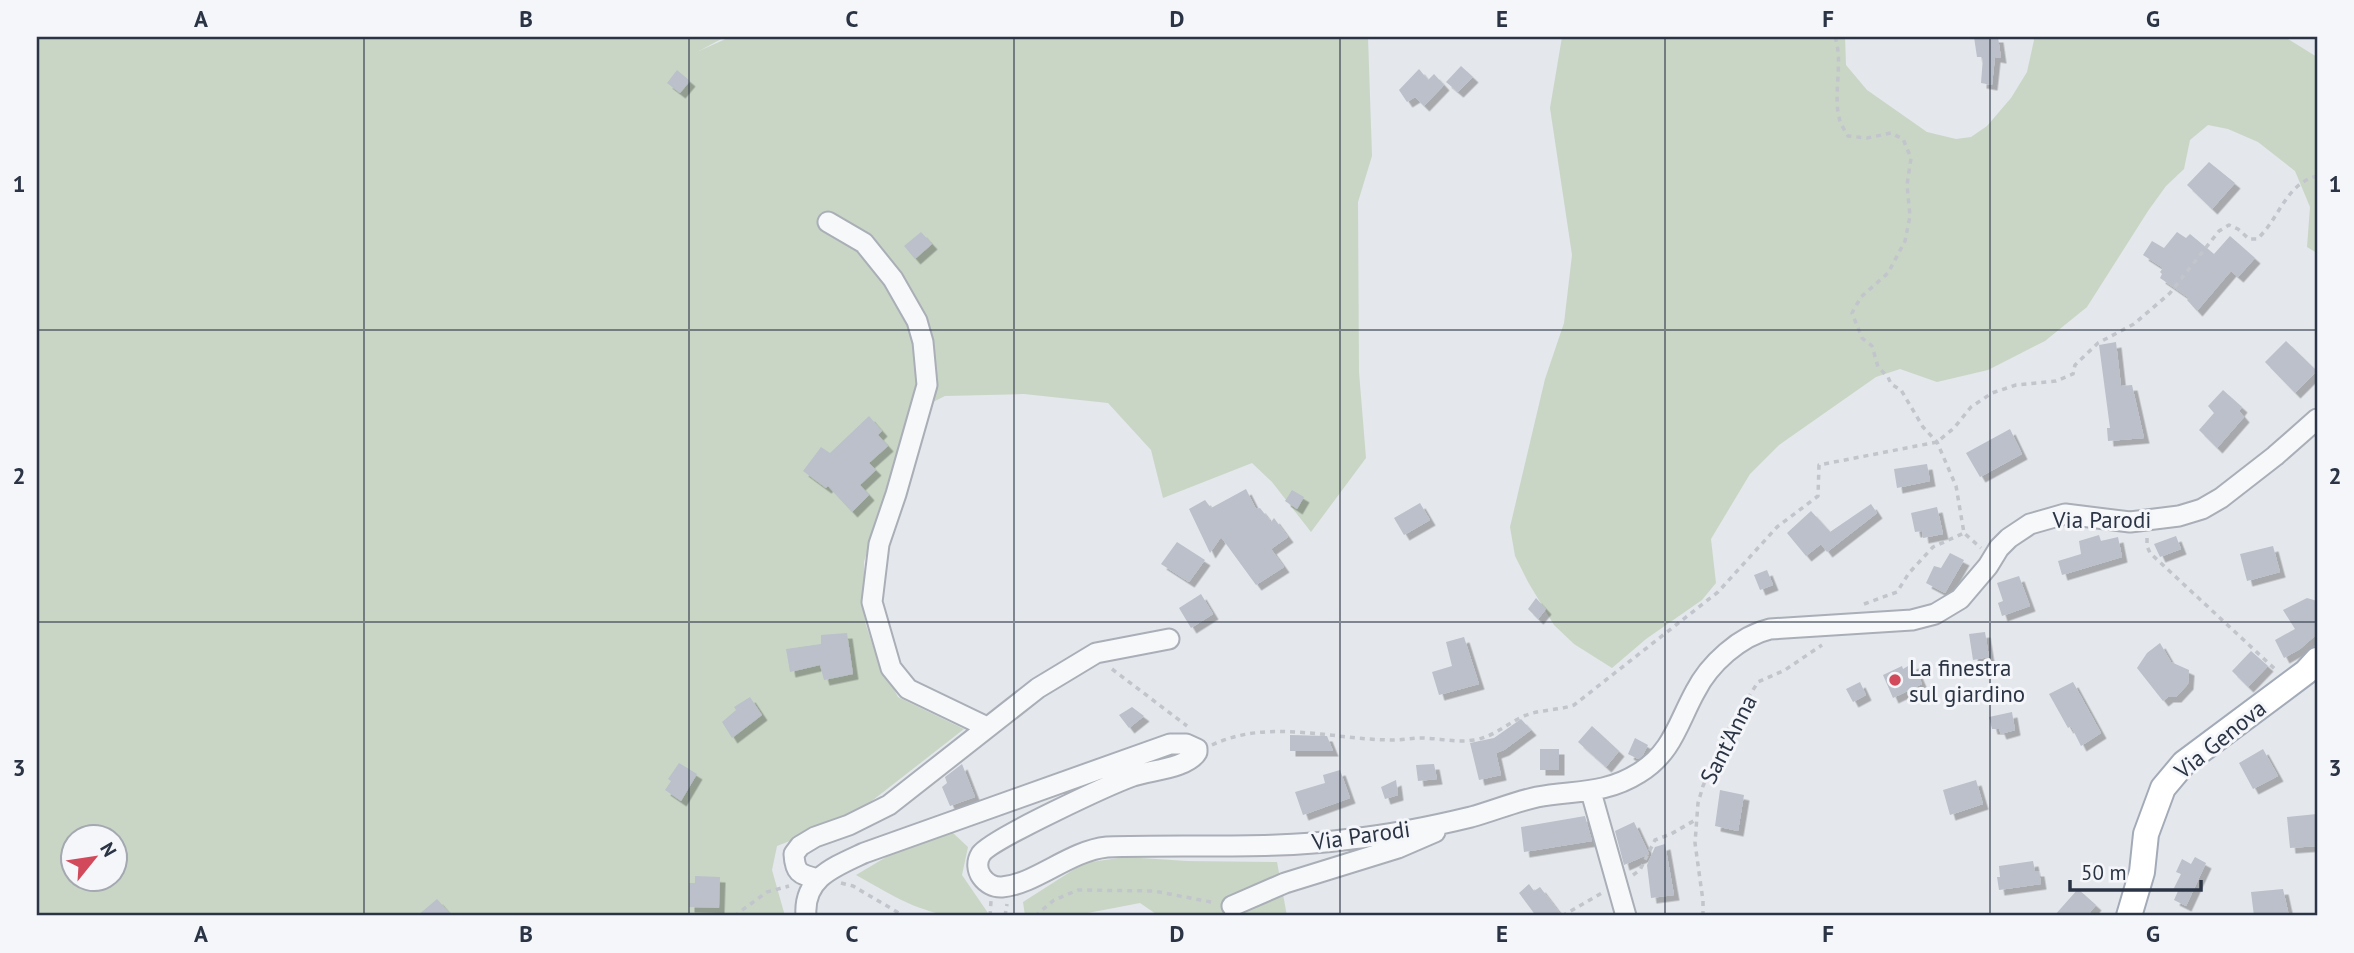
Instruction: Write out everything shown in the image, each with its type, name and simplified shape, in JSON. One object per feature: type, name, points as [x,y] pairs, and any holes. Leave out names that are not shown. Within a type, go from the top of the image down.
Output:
[{"type":"main road","name":"Via Genova","points":[[2129,916],[2142,872],[2146,835],[2163,788],[2184,763],[2290,684],[2317,660]]},
{"type":"street","points":[[828,222],[864,243],[892,279],[917,321],[923,342],[927,385],[879,544],[872,602],[891,668],[908,689],[987,727]]},
{"type":"street","name":"Via Parodi","points":[[1197,751],[1189,762],[1132,776],[998,842],[979,856],[977,864],[980,876],[989,884],[1002,887],[1095,848],[1158,845],[1270,846],[1352,839],[1472,817],[1538,797],[1591,792],[1621,783],[1636,775],[1664,751],[1679,729],[1695,690],[1710,670],[1752,634],[1770,629],[1912,620],[1935,614],[1965,593],[1999,548],[2037,520],[2076,515],[2130,522],[2202,509],[2221,498],[2275,456],[2317,419]]},
{"type":"street","points":[[818,879],[801,875],[794,866],[794,854],[800,846],[889,805],[1038,688],[1096,653],[1169,639]]},
{"type":"street","points":[[806,916],[808,892],[818,879],[840,864],[864,853],[1170,744],[1186,744],[1197,751]]},
{"type":"street","points":[[1591,792],[1626,916]]},
{"type":"street","points":[[1232,905],[1285,883],[1398,848],[1472,817]]},
{"type":"path","points":[[1835,37],[1839,50],[1840,120],[1848,136],[1867,138],[1891,133],[1903,138],[1911,158],[1907,185],[1910,216],[1905,241],[1888,273],[1861,297],[1852,313],[1862,338],[1872,346],[1878,367],[1891,384],[1901,390],[1923,427],[1937,442],[1956,486],[1964,533],[1994,557]]},
{"type":"path","points":[[1197,751],[1247,734],[1270,733],[1303,732],[1392,740],[1475,740],[1499,732],[1520,717],[1531,713],[1574,705],[1718,592],[1777,527],[1818,496],[1819,465],[1937,442],[1955,428],[1971,407],[1992,393],[2016,385],[2056,381],[2073,374],[2075,365],[2098,343],[2134,324],[2170,293],[2219,230],[2230,225],[2249,239],[2257,239],[2293,190],[2317,176]]},
{"type":"path","points":[[2152,520],[2146,542],[2150,553],[2290,684]]},
{"type":"path","points":[[1861,624],[1862,605],[1897,592],[1909,573],[1933,547],[1964,533]]},
{"type":"path","name":"Sant'Anna","points":[[1703,916],[1695,843],[1698,803],[1728,730],[1758,682],[1785,670],[1816,647],[1826,644]]},
{"type":"path","points":[[1096,653],[1104,663],[1188,728],[1203,729],[1197,751]]},
{"type":"path","points":[[734,916],[767,892],[818,879],[853,886],[904,916]]},
{"type":"path","points":[[1035,916],[1054,900],[1078,890],[1154,891],[1232,905]]},
{"type":"green space","points":[[37,37],[725,37],[699,51],[730,37],[1368,37],[1372,156],[1358,202],[1359,372],[1366,458],[1311,532],[1272,482],[1252,463],[1163,498],[1151,450],[1108,403],[1024,394],[945,396],[909,414],[864,562],[865,622],[877,658],[898,697],[964,729],[864,807],[825,827],[777,846],[772,870],[785,916],[568,913],[555,916],[37,916]]},
{"type":"green space","points":[[1562,37],[1845,37],[1846,65],[1867,90],[1927,132],[1956,139],[1971,137],[1987,126],[2011,98],[2027,72],[2033,37],[2285,37],[2317,57],[2317,253],[2307,247],[2310,207],[2295,171],[2258,142],[2228,129],[2208,125],[2190,140],[2184,169],[2166,186],[2148,211],[2087,307],[2045,341],[1988,370],[1937,382],[1900,369],[1876,377],[1779,445],[1750,474],[1711,539],[1716,583],[1702,600],[1646,639],[1612,668],[1574,644],[1554,625],[1515,556],[1510,527],[1545,379],[1564,323],[1572,255],[1550,108]]},
{"type":"green space","points":[[953,833],[968,847],[962,875],[988,913],[962,916],[933,912],[893,896],[856,875],[898,850]]},
{"type":"green space","points":[[1126,857],[1277,862],[1287,916],[1159,916],[1140,903],[1088,913],[1087,916],[1025,916],[1023,902],[1084,863]]},
{"type":"building","points":[[1974,37],[1998,37],[2001,58],[1995,57],[1992,85],[1981,83],[1983,57],[1977,57]]},
{"type":"building","points":[[1461,66],[1473,77],[1458,92],[1446,82]]},
{"type":"building","points":[[1419,69],[1428,80],[1434,74],[1444,85],[1424,106],[1415,97],[1407,102],[1399,90]]},
{"type":"building","points":[[677,70],[690,81],[680,93],[667,83]]},
{"type":"building","points":[[2209,162],[2235,183],[2212,209],[2187,185]]},
{"type":"building","points":[[921,232],[932,244],[915,259],[904,246]]},
{"type":"building","points":[[2177,232],[2186,238],[2190,234],[2214,254],[2230,236],[2255,258],[2238,277],[2231,271],[2197,311],[2187,300],[2189,298],[2160,278],[2163,268],[2143,255],[2152,241],[2164,248]]},
{"type":"building","points":[[2286,341],[2317,371],[2295,393],[2265,362]]},
{"type":"building","points":[[2116,342],[2121,386],[2132,385],[2144,438],[2108,441],[2107,428],[2110,428],[2099,345]]},
{"type":"building","points":[[2223,390],[2242,407],[2239,411],[2244,417],[2217,448],[2199,430],[2214,413],[2208,406]]},
{"type":"building","points":[[869,416],[882,431],[878,435],[888,446],[869,463],[876,470],[860,485],[869,495],[852,512],[828,486],[826,488],[803,471],[821,447],[830,453]]},
{"type":"building","points":[[2010,429],[2022,454],[1980,477],[1966,453]]},
{"type":"building","points":[[1927,464],[1930,481],[1897,488],[1894,469]]},
{"type":"building","points":[[1246,489],[1256,509],[1260,508],[1271,522],[1274,518],[1288,537],[1271,549],[1284,567],[1256,585],[1221,537],[1210,553],[1189,509],[1205,500],[1211,508]]},
{"type":"building","points":[[1292,490],[1304,497],[1297,509],[1285,501]]},
{"type":"building","points":[[1420,503],[1430,520],[1404,535],[1394,518]]},
{"type":"building","points":[[1871,504],[1877,513],[1827,552],[1821,544],[1806,556],[1787,533],[1811,511],[1830,532]]},
{"type":"building","points":[[1937,507],[1943,534],[1923,538],[1922,531],[1915,532],[1911,513]]},
{"type":"building","points":[[2099,535],[2101,541],[2118,537],[2122,557],[2062,575],[2058,561],[2081,554],[2079,541]]},
{"type":"building","points":[[2176,536],[2181,549],[2160,557],[2154,544]]},
{"type":"building","points":[[1177,542],[1205,560],[1189,582],[1161,564]]},
{"type":"building","points":[[2273,546],[2280,572],[2247,581],[2240,554]]},
{"type":"building","points":[[1950,553],[1964,560],[1945,593],[1926,583],[1934,566],[1941,568]]},
{"type":"building","points":[[1767,570],[1773,585],[1760,590],[1754,575]]},
{"type":"building","points":[[2019,576],[2030,606],[2002,616],[1998,603],[2003,601],[1997,583]]},
{"type":"building","points":[[1201,594],[1213,614],[1191,628],[1179,608]]},
{"type":"building","points":[[1536,598],[1546,609],[1538,619],[1528,609]]},
{"type":"building","points":[[2307,598],[2317,601],[2317,634],[2300,649],[2284,658],[2275,640],[2295,629],[2283,610]]},
{"type":"building","points":[[1985,632],[1989,657],[1973,660],[1969,634]]},
{"type":"building","points":[[847,633],[853,674],[824,680],[820,665],[790,672],[786,649],[821,644],[821,635]]},
{"type":"building","points":[[1464,637],[1479,684],[1439,695],[1432,672],[1452,666],[1446,642]]},
{"type":"building","points":[[2160,643],[2171,662],[2189,670],[2188,684],[2176,697],[2168,697],[2163,701],[2137,668],[2147,653]]},
{"type":"building","points":[[2251,651],[2268,666],[2248,687],[2232,671]]},
{"type":"building","points":[[1913,663],[1922,684],[1893,698],[1883,675]]},
{"type":"building","points":[[1860,682],[1866,695],[1853,702],[1846,689]]},
{"type":"building","points":[[2073,682],[2101,733],[2081,746],[2049,694]]},
{"type":"building","points":[[750,697],[762,715],[732,738],[722,722],[736,710],[734,707]]},
{"type":"building","points":[[1132,707],[1144,716],[1129,728],[1119,715]]},
{"type":"building","points":[[2012,712],[2015,730],[2001,734],[1999,729],[1992,729],[1989,717]]},
{"type":"building","points":[[1521,719],[1531,730],[1496,753],[1501,775],[1479,780],[1470,743],[1494,738]]},
{"type":"building","points":[[1592,726],[1619,751],[1606,767],[1578,742]]},
{"type":"building","points":[[1290,735],[1327,736],[1333,751],[1290,751]]},
{"type":"building","points":[[1635,738],[1648,745],[1638,759],[1628,754]]},
{"type":"building","points":[[1540,749],[1559,749],[1559,770],[1540,770]]},
{"type":"building","points":[[2263,749],[2278,776],[2253,789],[2239,763]]},
{"type":"building","points":[[679,763],[697,774],[681,801],[665,790],[671,781],[668,779]]},
{"type":"building","points":[[962,764],[975,797],[950,806],[942,787],[947,783],[945,777]]},
{"type":"building","points":[[1434,764],[1437,779],[1418,781],[1416,765]]},
{"type":"building","points":[[1340,770],[1350,798],[1303,815],[1295,792],[1325,783],[1323,775]]},
{"type":"building","points":[[1396,780],[1398,795],[1385,799],[1381,787]]},
{"type":"building","points":[[1976,780],[1983,804],[1950,815],[1943,790]]},
{"type":"building","points":[[1720,790],[1744,795],[1738,831],[1715,826]]},
{"type":"building","points":[[2317,814],[2317,846],[2290,848],[2287,817]]},
{"type":"building","points":[[1585,816],[1592,841],[1524,852],[1521,827]]},
{"type":"building","points":[[1634,822],[1649,854],[1624,865],[1615,831]]},
{"type":"building","points":[[1665,844],[1674,895],[1651,898],[1647,865],[1655,847]]},
{"type":"building","points":[[2195,857],[2206,863],[2186,906],[2174,900],[2178,891],[2173,890],[2181,874],[2176,872],[2182,859],[2191,864]]},
{"type":"building","points":[[2033,861],[2035,871],[2039,871],[2041,884],[1999,890],[1999,866]]},
{"type":"building","points":[[695,876],[720,877],[719,908],[689,907],[689,883],[695,883]]},
{"type":"building","points":[[1529,884],[1534,891],[1540,887],[1562,916],[1536,916],[1519,893]]},
{"type":"building","points":[[2078,889],[2096,905],[2087,916],[2054,916]]},
{"type":"building","points":[[2283,889],[2289,916],[2254,916],[2251,892]]},
{"type":"building","points":[[437,899],[452,916],[417,916]]},
{"type":"place","name":"La finestra sul giardino","points":[[1895,680]]}]
